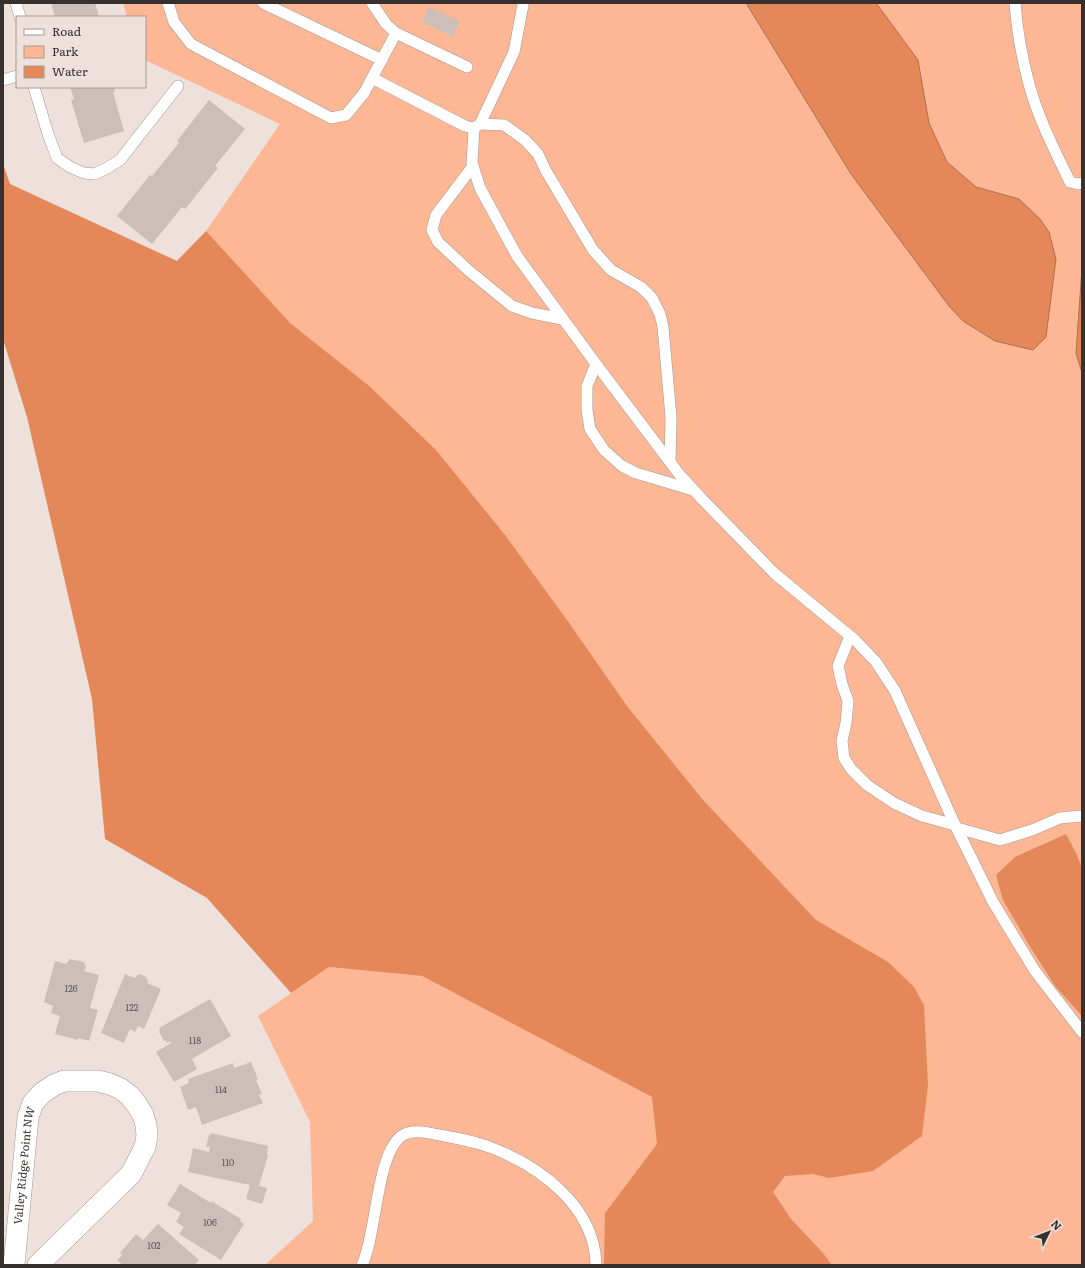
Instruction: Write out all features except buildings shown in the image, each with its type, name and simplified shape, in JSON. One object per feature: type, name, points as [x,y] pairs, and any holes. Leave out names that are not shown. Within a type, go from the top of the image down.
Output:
[{"type":"street","name":"Valley Ridge Point NW","points":[[14,1265],[28,1117],[32,1104],[42,1093],[54,1085],[64,1081],[98,1081],[110,1084],[130,1096],[143,1115],[147,1136],[145,1147],[131,1174],[38,1265]]},
{"type":"lane","points":[[16,3],[20,16]]},
{"type":"lane","points":[[168,3],[174,22],[192,44],[331,118],[346,115],[364,93],[396,33]]},
{"type":"lane","points":[[263,3],[382,60]]},
{"type":"lane","points":[[372,3],[386,24],[396,33],[467,67]]},
{"type":"lane","points":[[523,3],[514,52],[477,126],[472,163],[480,188],[517,256],[562,319],[670,462],[694,491],[774,573],[850,636],[876,662],[895,691],[956,826],[993,902],[1035,971],[1082,1032]]},
{"type":"lane","points":[[1015,3],[1016,20],[1029,85],[1045,129],[1070,182],[1078,184],[1082,183]]},
{"type":"lane","points":[[3,80],[16,76]]},
{"type":"lane","points":[[372,78],[465,126],[504,126],[525,140],[538,154],[546,171],[593,250],[611,270],[641,287],[652,298],[660,314],[663,327],[671,418],[670,462]]},
{"type":"lane","points":[[34,88],[57,158],[70,167],[84,173],[95,174],[120,160],[178,86]]},
{"type":"lane","points":[[473,166],[436,215],[432,230],[438,242],[468,270],[512,306],[532,313],[562,319]]},
{"type":"lane","points":[[596,364],[587,386],[587,410],[590,429],[604,450],[622,466],[636,473],[694,491]]},
{"type":"lane","points":[[850,636],[838,666],[848,701],[846,723],[842,741],[844,758],[851,769],[866,785],[894,803],[922,816],[1000,840],[1032,830],[1060,818],[1082,816]]},
{"type":"lane","points":[[362,1265],[367,1255],[378,1190],[389,1152],[396,1141],[404,1134],[415,1131],[471,1141],[491,1147],[546,1177],[562,1192],[582,1216],[592,1237],[596,1265]]},
{"type":"green space","points":[[123,3],[1082,3],[1082,1265],[265,1265],[313,1221],[310,1122],[258,1016],[329,967],[422,976],[652,1097],[206,231],[280,124],[146,60],[146,16],[127,16]]},
{"type":"green space","points":[[3,164],[10,184],[177,261],[206,231],[290,323],[368,385],[436,450],[505,535],[627,706],[703,800],[816,920],[888,962],[914,987],[924,1005],[928,1085],[922,1136],[873,1171],[829,1178],[813,1174],[785,1176],[773,1192],[791,1219],[823,1253],[832,1265],[604,1265],[605,1213],[657,1144],[652,1097],[422,976],[329,967],[291,993],[207,898],[105,839],[92,699],[27,417],[3,339]]},
{"type":"green space","points":[[1066,834],[1082,868],[1082,1016],[1055,986],[1029,945],[1003,900],[996,875],[1015,857]]},
{"type":"water","points":[[746,3],[876,3],[918,60],[929,123],[947,162],[976,187],[1019,199],[1040,219],[1049,232],[1056,259],[1046,337],[1033,350],[995,341],[963,321],[949,306],[851,174]]},
{"type":"water","points":[[1082,268],[1082,373],[1076,353]]}]
